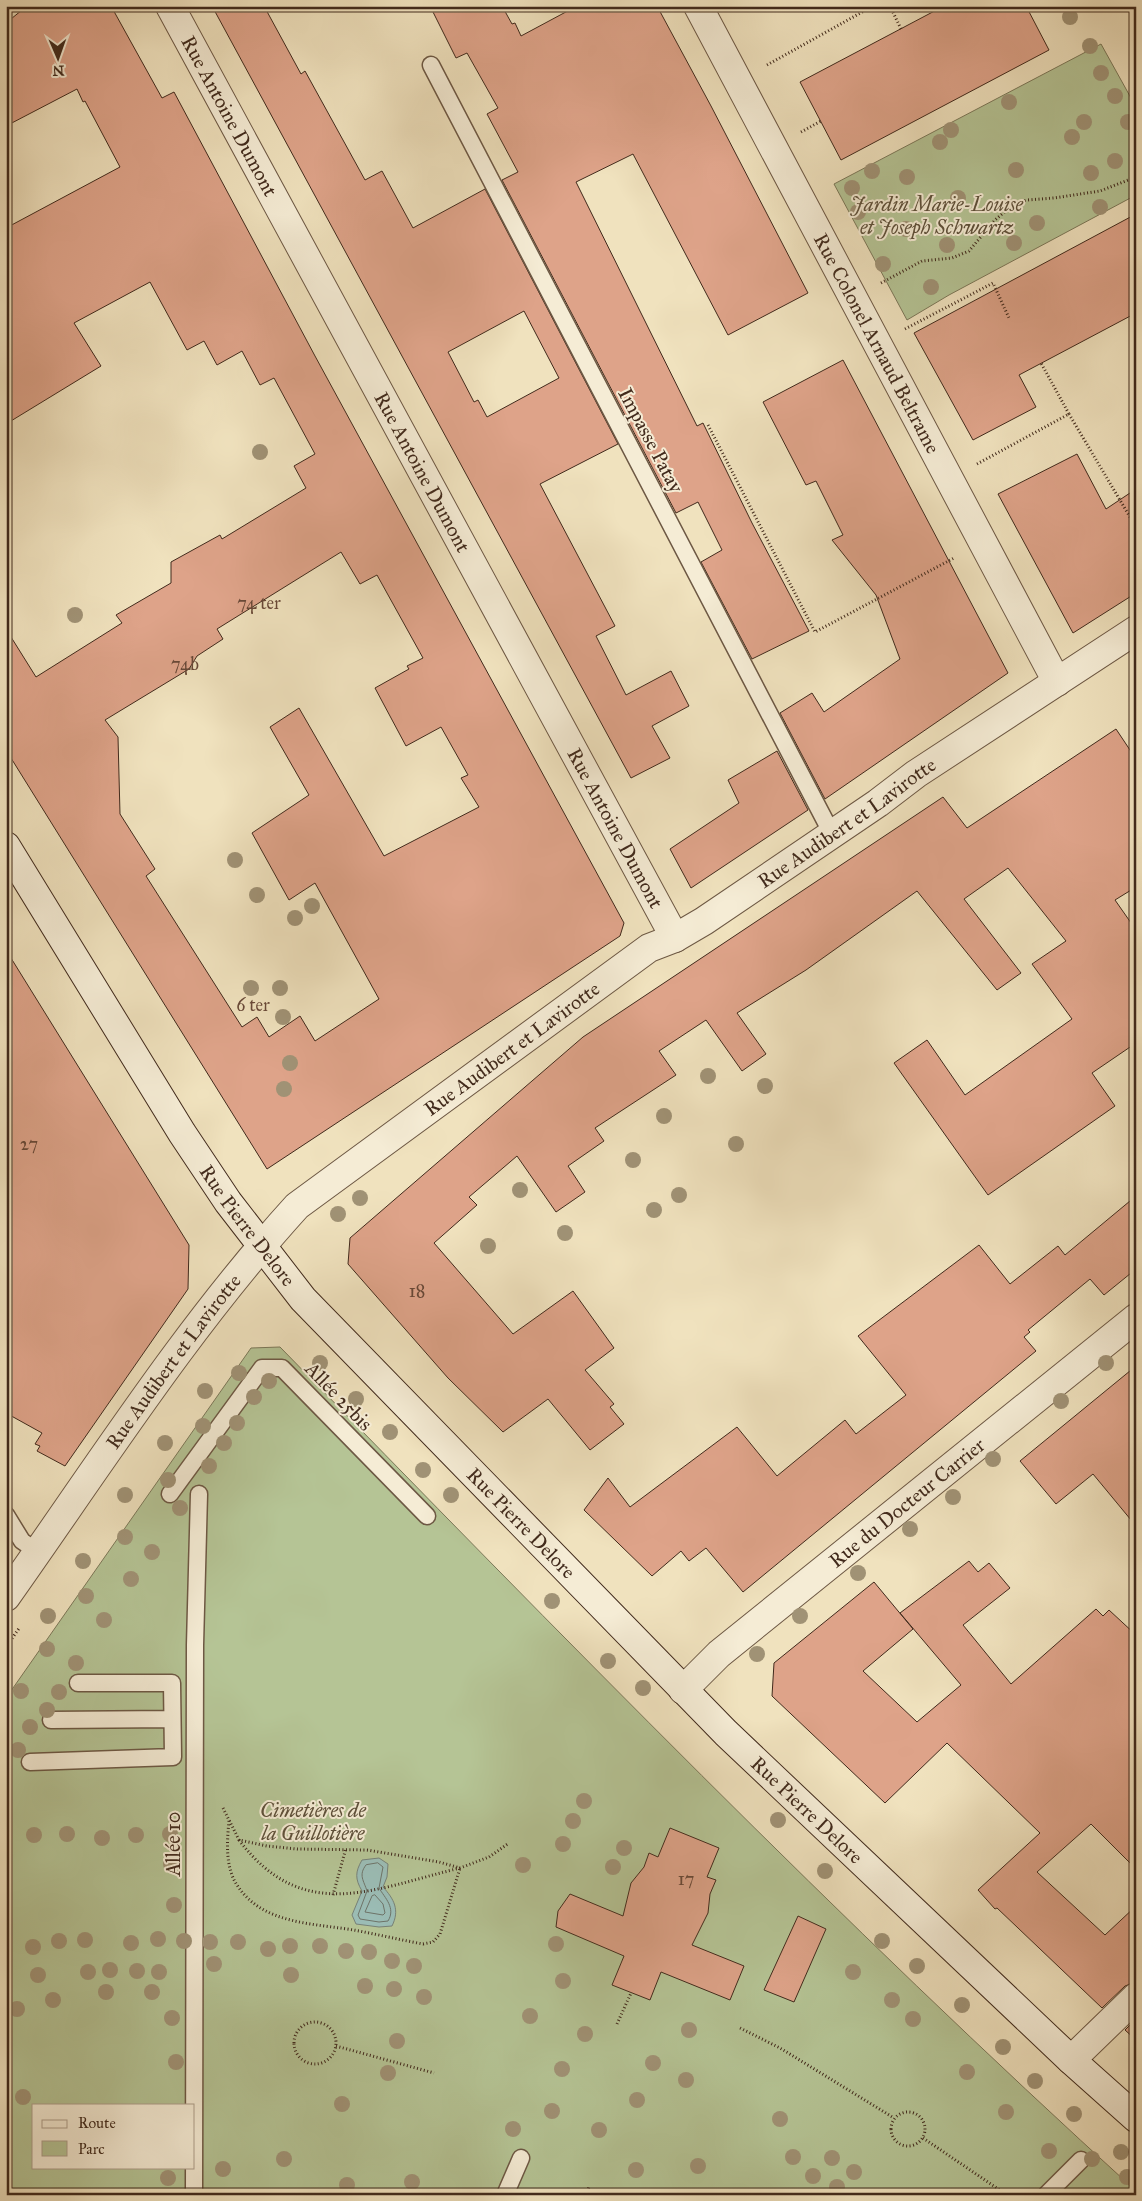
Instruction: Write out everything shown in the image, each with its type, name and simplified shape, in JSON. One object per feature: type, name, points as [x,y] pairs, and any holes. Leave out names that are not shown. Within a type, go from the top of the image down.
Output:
[{"type":"street","name":"Rue Antoine Dumont","points":[[170,6],[675,938]]},
{"type":"street","name":"Rue Colonel Arnaud Beltrame","points":[[698,6],[1057,682]]},
{"type":"street","name":"Rue Audibert et Lavirotte","points":[[6,1597],[149,1390],[261,1245],[297,1206],[649,948],[675,938],[704,921],[916,774],[1136,630]]},
{"type":"street","name":"Rue Pierre Delore","points":[[6,846],[182,1133],[228,1202],[303,1299],[682,1690],[1071,2060],[1136,2118]]},
{"type":"street","name":"Rue du Docteur Carrier","points":[[682,1690],[719,1654],[1136,1318]]},
{"type":"street","points":[[1071,2060],[1136,1997]]},
{"type":"lane","name":"Impasse Patay","points":[[431,65],[832,834]]},
{"type":"lane","name":"Allée 25bis","points":[[170,1494],[262,1368],[282,1368],[427,1516]]},
{"type":"lane","name":"Allée 10","points":[[194,2104],[194,1736],[199,1494]]},
{"type":"lane","points":[[6,1515],[22,1542],[38,1552]]},
{"type":"lane","points":[[30,1762],[173,1757],[172,1683],[78,1683]]},
{"type":"lane","points":[[51,1720],[172,1719]]},
{"type":"lane","points":[[173,1736],[194,1736]]},
{"type":"lane","points":[[505,2195],[521,2158]]},
{"type":"lane","points":[[1046,2195],[1081,2160]]},
{"type":"lane","name":"Allée 10","points":[[194,2168],[194,2195]]},
{"type":"path","points":[[772,62],[873,6]]},
{"type":"path","points":[[890,6],[901,29]]},
{"type":"path","points":[[799,133],[820,122]]},
{"type":"path","points":[[878,285],[922,261],[952,258],[969,251],[995,220],[1014,204],[1026,200],[1054,198],[1100,190],[1136,177]]},
{"type":"path","points":[[904,330],[993,283],[1009,318]]},
{"type":"path","points":[[1041,363],[1130,517]]},
{"type":"path","points":[[976,465],[1069,414]]},
{"type":"path","points":[[708,425],[815,632],[984,544]]},
{"type":"path","points":[[222,1807],[239,1840],[251,1856],[276,1877],[299,1889],[332,1895],[362,1891],[460,1868],[489,1857],[509,1843]]},
{"type":"path","points":[[229,1821],[227,1842],[230,1866],[236,1884],[254,1903],[273,1914],[302,1923],[358,1930],[422,1944],[433,1942],[440,1934],[460,1868]]},
{"type":"path","points":[[239,1840],[267,1846],[297,1849],[346,1848],[376,1851],[439,1862],[460,1868]]},
{"type":"path","points":[[332,1895],[346,1848]]},
{"type":"path","points":[[617,2024],[631,1993]]},
{"type":"path","points":[[311,2022],[321,2022],[330,2028],[335,2036],[336,2046],[332,2056],[323,2062],[313,2064],[304,2061],[297,2054],[293,2044],[295,2034],[302,2026],[311,2022]]},
{"type":"path","points":[[740,2028],[780,2048],[894,2118]]},
{"type":"path","points":[[336,2046],[434,2073]]},
{"type":"path","points":[[905,2112],[916,2113],[925,2124],[926,2131],[923,2138],[914,2145],[899,2143],[892,2133],[891,2124],[894,2118],[905,2112]]},
{"type":"path","points":[[923,2138],[1007,2195]]},
{"type":"path","points":[[586,2195],[589,2187]]},
{"type":"green space","name":"Jardin Marie-Louise et Joseph Schwartz","points":[[1101,44],[1136,107],[1136,195],[949,295],[907,320],[834,184]]},
{"type":"green space","name":"Cimetières de la Guillotière","points":[[280,1347],[490,1562],[808,1881],[916,1986],[1136,2191],[1136,2195],[6,2195],[6,1698],[251,1348]]},
{"type":"water","points":[[379,1858],[388,1864],[387,1877],[383,1887],[393,1900],[396,1915],[392,1926],[379,1927],[356,1924],[352,1915],[362,1891],[357,1879],[358,1868],[362,1860]]},
{"type":"building","points":[[27,6],[111,6],[162,98],[174,92],[315,356],[624,923],[620,936],[267,1169],[6,750],[6,629],[36,677],[122,623],[116,615],[171,583],[171,562],[220,535],[222,539],[306,488],[294,466],[315,454],[274,378],[260,385],[242,351],[217,365],[204,341],[187,350],[150,282],[74,323],[101,366],[6,424],[6,228],[120,167],[77,89],[6,126],[6,23]],"holes":[[[341,552],[360,584],[377,575],[423,658],[407,666],[409,669],[375,688],[406,746],[441,727],[468,775],[461,778],[479,807],[384,856],[299,708],[270,727],[309,795],[252,833],[289,900],[315,883],[379,999],[315,1041],[300,1016],[269,1037],[257,1017],[242,1027],[146,876],[155,869],[120,814],[118,737],[105,720],[189,669],[197,656],[223,639],[217,629]]]},
{"type":"building","points":[[212,6],[264,6],[301,74],[305,71],[365,180],[382,171],[413,228],[485,189],[618,444],[540,484],[615,626],[596,636],[626,695],[671,671],[689,706],[652,726],[670,758],[631,778]],"holes":[[[524,311],[559,378],[487,417],[478,400],[474,402],[448,352]]]},
{"type":"building","points":[[430,6],[502,6],[512,24],[515,23],[521,36],[577,6],[657,6],[808,293],[728,335],[633,154],[576,182],[697,426],[703,423],[752,523],[809,631],[752,659],[701,562],[722,550],[698,502],[676,513],[502,180],[518,172],[487,114],[498,108],[467,53],[456,58]]},
{"type":"building","points":[[944,6],[1026,6],[1049,50],[841,160],[800,82]]},
{"type":"building","points":[[1136,214],[1136,313],[1019,375],[1036,407],[973,440],[914,333]]},
{"type":"building","points":[[843,360],[1008,673],[825,799],[780,713],[812,693],[824,712],[900,659],[876,595],[832,540],[843,535],[816,481],[806,485],[763,402]]},
{"type":"building","points":[[1077,454],[1106,509],[1136,489],[1136,593],[1073,633],[998,494]]},
{"type":"building","points":[[1116,729],[1136,759],[1136,887],[1115,900],[1136,930],[1136,1043],[1092,1073],[1115,1106],[988,1195],[894,1063],[927,1040],[965,1095],[1072,1019],[1032,964],[1066,941],[1008,868],[964,899],[1021,973],[997,990],[917,891],[806,970],[737,1013],[766,1054],[742,1071],[706,1020],[659,1051],[676,1075],[595,1128],[604,1141],[568,1166],[585,1192],[556,1212],[517,1156],[469,1197],[477,1205],[434,1243],[513,1334],[573,1291],[614,1348],[585,1370],[614,1404],[610,1407],[624,1424],[590,1450],[548,1399],[503,1432],[448,1378],[348,1264],[350,1238],[583,1037],[943,797],[967,828]]},
{"type":"building","points":[[777,751],[808,810],[691,888],[670,849],[739,803],[728,780]]},
{"type":"building","points":[[6,950],[189,1245],[188,1289],[65,1466],[37,1451],[40,1446],[35,1444],[42,1433],[6,1413]]},
{"type":"building","points":[[1136,1196],[1136,1269],[1104,1295],[1090,1279],[1028,1330],[1030,1332],[1024,1337],[1036,1351],[743,1592],[706,1548],[689,1561],[681,1551],[652,1576],[584,1510],[608,1478],[630,1507],[737,1427],[777,1476],[845,1420],[856,1434],[906,1395],[858,1336],[979,1245],[1010,1284],[1058,1246],[1065,1255]]},
{"type":"building","points":[[1136,1366],[1136,1526],[1093,1474],[1056,1504],[1020,1461]]},
{"type":"building","points":[[969,1561],[978,1572],[989,1563],[1010,1588],[963,1625],[1011,1684],[1096,1609],[1103,1616],[1109,1610],[1136,1635],[1136,1869],[1091,1824],[1037,1872],[1105,1935],[1136,1906],[1136,1982],[1125,1986],[1102,2008],[997,1908],[995,1909],[978,1890],[1040,1833],[947,1743],[885,1803],[772,1696],[774,1663],[874,1582],[913,1629],[863,1671],[917,1722],[961,1685],[900,1613]]},
{"type":"building","points":[[670,1828],[719,1848],[707,1877],[716,1880],[710,1894],[708,1913],[692,1945],[744,1966],[730,2000],[661,1972],[650,2000],[612,1985],[624,1956],[556,1927],[558,1911],[570,1894],[623,1916],[631,1883],[644,1867],[649,1853],[658,1857]]},
{"type":"building","points":[[798,1916],[826,1929],[794,2002],[764,1990]]},
{"type":"building","points":[[1136,2019],[1136,2040],[1125,2030]]}]
